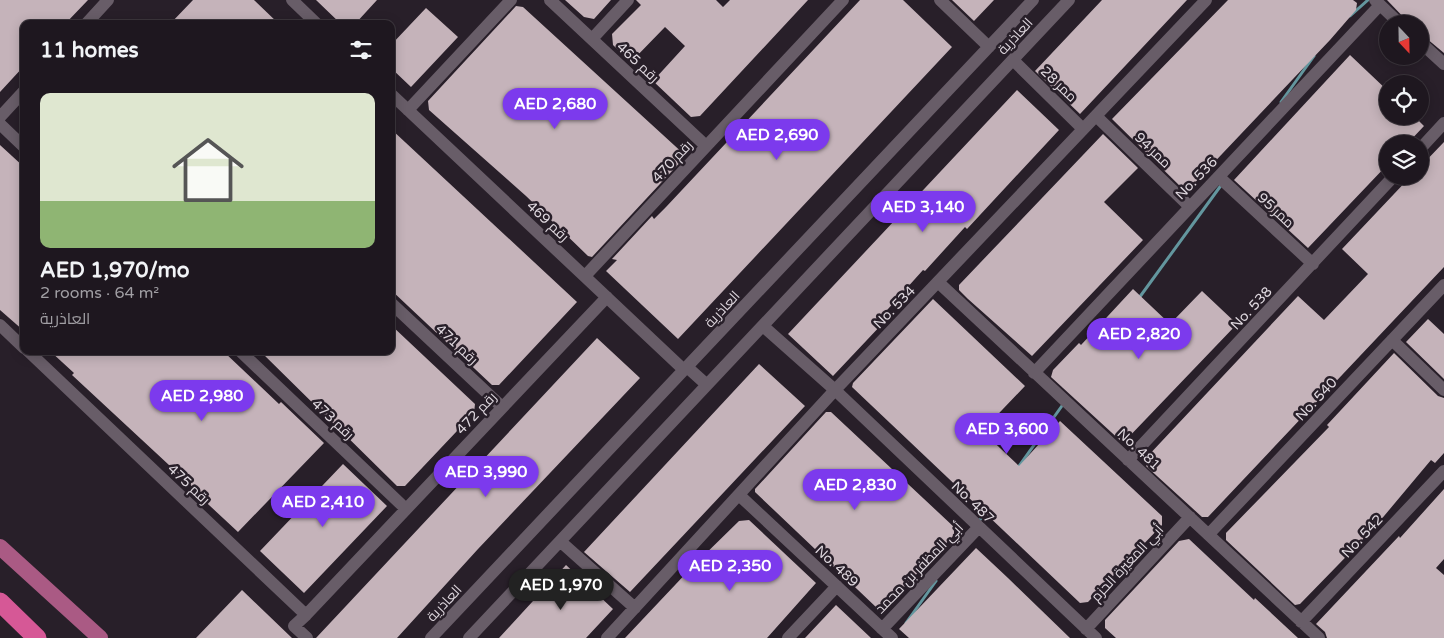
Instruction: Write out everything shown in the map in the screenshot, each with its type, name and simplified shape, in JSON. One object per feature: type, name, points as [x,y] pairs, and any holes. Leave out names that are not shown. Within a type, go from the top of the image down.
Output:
[{"type":"highway","points":[[0,602],[38,638]]},
{"type":"main road","points":[[0,547],[100,638]]},
{"type":"street","points":[[92,20],[108,0]]},
{"type":"street","points":[[292,0],[313,20]]},
{"type":"street","points":[[408,110],[511,0]]},
{"type":"street","name":"رقم 465","points":[[550,0],[706,146]]},
{"type":"street","points":[[592,39],[628,0]]},
{"type":"street","name":"رقم 470","points":[[585,276],[843,0]]},
{"type":"street","points":[[940,0],[989,47]]},
{"type":"street","name":"العاذرية","points":[[431,638],[1034,0]]},
{"type":"street","name":"العاذرية","points":[[469,638],[1069,0]]},
{"type":"street","name":"No. 534","points":[[611,637],[635,608],[835,390],[1206,0]]},
{"type":"street","points":[[1377,2],[1391,15]]},
{"type":"street","name":"No. 536","points":[[1034,373],[1219,176],[1377,2]]},
{"type":"street","points":[[1429,50],[1444,64]]},
{"type":"street","name":"ممر 28","points":[[1013,60],[1084,129]]},
{"type":"street","points":[[0,117],[20,96]]},
{"type":"street","name":"رقم 469","points":[[395,98],[607,297],[686,369],[707,385]]},
{"type":"street","name":"ممر 94","points":[[1096,116],[1189,206]]},
{"type":"street","points":[[1429,139],[1444,123]]},
{"type":"street","points":[[0,124],[20,143]]},
{"type":"street","name":"ممر 95","points":[[1219,176],[1313,264]]},
{"type":"street","name":"No. 538","points":[[1128,460],[1386,185]]},
{"type":"street","name":"No. 481","points":[[938,282],[1319,638]]},
{"type":"street","name":"No. 540","points":[[1209,534],[1444,285]]},
{"type":"street","name":"رقم 472","points":[[306,615],[607,297]]},
{"type":"street","name":"رقم 471","points":[[395,307],[502,407]]},
{"type":"street","points":[[0,325],[20,344]]},
{"type":"street","name":"No. 487","points":[[763,326],[835,390],[978,528],[1096,638]]},
{"type":"street","points":[[1392,340],[1444,390]]},
{"type":"street","name":"رقم 475","points":[[32,355],[306,615]]},
{"type":"street","name":"رقم 473","points":[[244,355],[406,509]]},
{"type":"street","name":"No. 542","points":[[1301,622],[1444,471]]},
{"type":"street","name":"No. 489","points":[[739,495],[892,638]]},
{"type":"street","name":"أبي المغيرة الحزم","points":[[1086,629],[1190,517]]},
{"type":"street","name":"أبي المظفر بن محمد","points":[[882,628],[978,528]]},
{"type":"street","points":[[561,542],[635,608]]},
{"type":"street","points":[[788,638],[836,586]]},
{"type":"street","points":[[306,615],[294,626],[307,638]]},
{"type":"building","points":[[0,0],[88,0],[69,20],[20,20],[20,70],[0,92]]},
{"type":"building","points":[[193,0],[254,0],[275,20],[174,20]]},
{"type":"building","points":[[316,0],[377,0],[359,20],[337,20]]},
{"type":"building","points":[[565,0],[611,0],[594,19],[584,17]]},
{"type":"building","points":[[636,0],[716,0],[723,7],[730,0],[808,0],[700,116],[691,117],[653,81],[685,46],[665,27],[631,62],[613,45],[612,34],[641,5]]},
{"type":"building","points":[[860,0],[903,0],[952,47],[678,339],[606,271],[617,260],[612,259],[652,216],[654,219],[666,207]]},
{"type":"building","points":[[952,0],[994,0],[974,21]]},
{"type":"building","points":[[1102,0],[1187,0],[1080,114],[1035,71]]},
{"type":"building","points":[[1228,0],[1353,0],[1357,3],[1356,10],[1330,40],[1186,192],[1112,119]]},
{"type":"building","points":[[1387,0],[1444,0],[1444,53],[1429,40],[1429,15],[1401,15]]},
{"type":"building","points":[[516,6],[523,7],[686,156],[592,257],[588,256],[526,196],[429,110],[428,101]]},
{"type":"building","points":[[426,8],[458,37],[411,87],[395,72],[395,41]]},
{"type":"building","points":[[1350,55],[1379,82],[1379,125],[1424,126],[1416,135],[1379,135],[1379,173],[1308,248],[1234,180]]},
{"type":"building","points":[[1017,90],[1059,130],[967,229],[965,227],[925,271],[923,270],[879,319],[883,323],[833,376],[788,334]]},
{"type":"building","points":[[395,133],[577,302],[499,385],[492,385],[395,294]]},
{"type":"building","points":[[1103,134],[1138,168],[1104,202],[1143,240],[1032,356],[968,299],[959,290],[959,285]]},
{"type":"building","points":[[1444,142],[1444,267],[1208,517],[1202,517],[1146,466],[1146,458],[1298,296],[1324,320],[1368,274],[1342,249],[1402,185],[1429,185],[1429,158]]},
{"type":"building","points":[[0,145],[20,163],[20,328],[0,310]]},
{"type":"building","points":[[1133,289],[1170,324],[1202,291],[1237,324],[1123,443],[1051,377],[1053,370],[1079,343],[1081,345]]},
{"type":"building","points":[[933,299],[1025,386],[982,431],[1019,466],[1060,421],[1162,516],[1162,525],[1088,602],[1080,603],[852,387],[853,383]]},
{"type":"building","points":[[1428,319],[1444,334],[1444,379],[1406,342]]},
{"type":"building","points":[[395,329],[475,404],[474,413],[405,486],[397,486],[264,355],[395,355]]},
{"type":"building","points":[[597,338],[640,378],[478,549],[397,638],[316,638]]},
{"type":"building","points":[[1394,353],[1438,396],[1444,398],[1444,453],[1435,463],[1431,460],[1374,528],[1300,604],[1295,605],[1226,540],[1226,533],[1329,427],[1327,425]]},
{"type":"building","points":[[54,355],[227,355],[324,443],[238,532],[195,492],[197,491],[72,375],[74,373]]},
{"type":"building","points":[[759,364],[805,406],[630,592],[584,552]]},
{"type":"building","points":[[826,412],[831,412],[954,527],[954,535],[884,608],[878,609],[755,492],[755,489]]},
{"type":"building","points":[[343,464],[387,506],[304,593],[260,551]]},
{"type":"building","points":[[1444,489],[1444,559],[1436,568],[1444,575],[1444,638],[1327,638],[1325,632],[1316,624],[1399,536],[1400,538]]},
{"type":"building","points":[[749,520],[816,583],[767,638],[625,638],[692,567],[739,521]]},
{"type":"building","points":[[1189,539],[1298,638],[1116,638],[1105,628],[1105,620],[1179,541]]},
{"type":"building","points":[[976,548],[1070,638],[909,638],[899,629]]},
{"type":"building","points":[[566,565],[613,609],[586,638],[499,638]]},
{"type":"building","points":[[242,590],[292,638],[196,638]]},
{"type":"building","points":[[836,605],[871,638],[805,638]]},
{"type":"waterway","points":[[1350,16],[1368,0]]},
{"type":"waterway","points":[[1281,102],[1314,56]]},
{"type":"waterway","points":[[1139,298],[1222,184]]},
{"type":"waterway","points":[[1017,469],[1064,403]]},
{"type":"waterway","points":[[979,521],[987,510]]},
{"type":"waterway","points":[[906,623],[936,581]]}]
